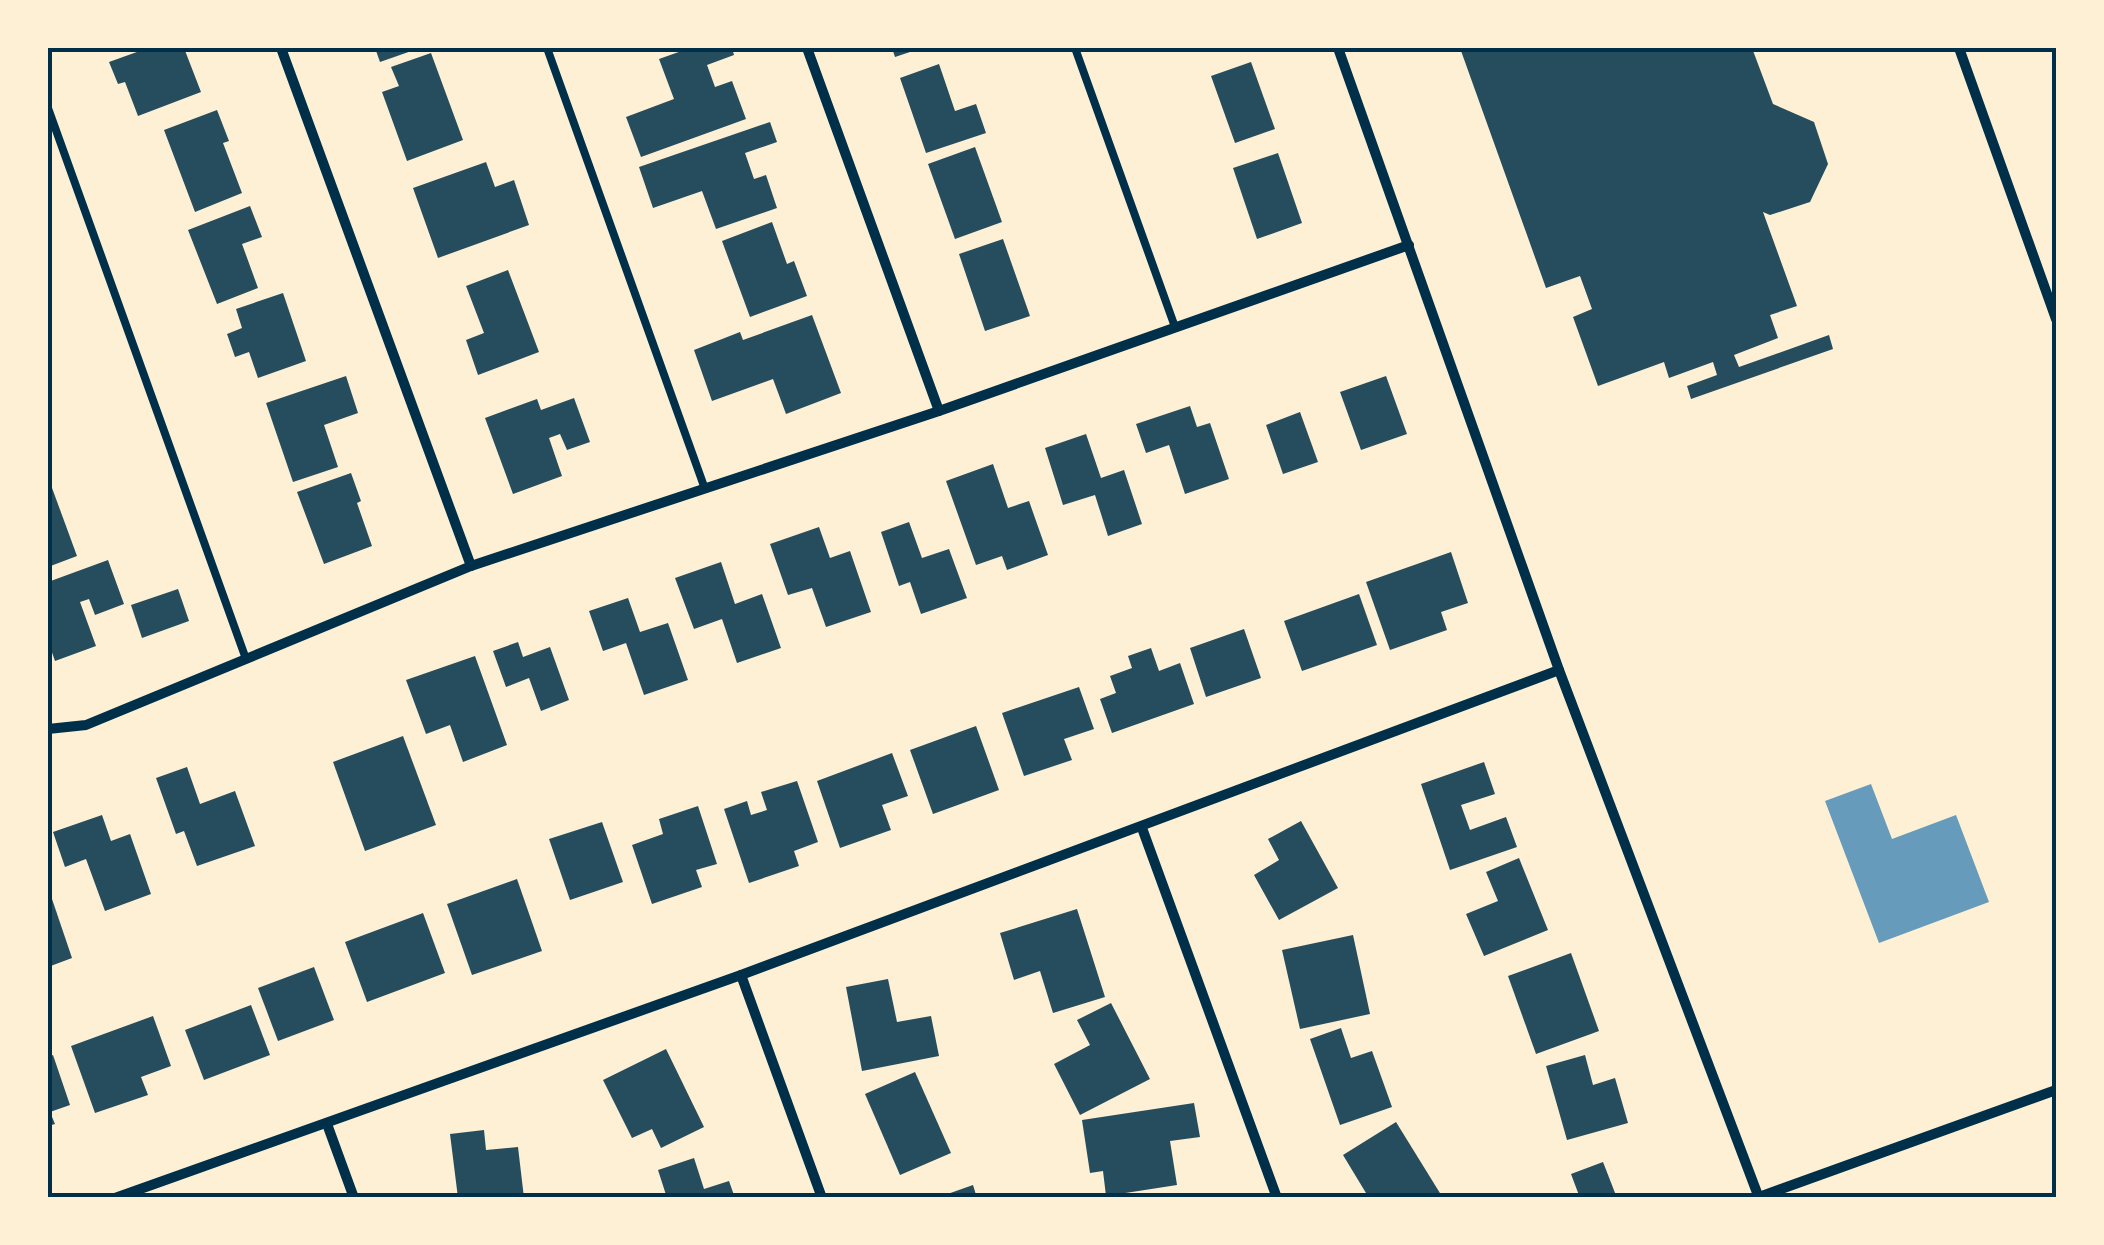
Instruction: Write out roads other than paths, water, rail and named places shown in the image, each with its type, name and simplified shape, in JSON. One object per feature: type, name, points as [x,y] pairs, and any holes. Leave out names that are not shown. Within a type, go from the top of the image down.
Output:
[{"type":"street","points":[[281,48],[472,566]]},
{"type":"street","points":[[807,48],[938,412]]},
{"type":"street","points":[[1338,48],[1559,670],[1759,1197],[2056,1090]]},
{"type":"street","points":[[1959,48],[2054,303],[2056,319]]},
{"type":"street","points":[[48,728],[86,726],[472,566],[938,412],[1408,245]]},
{"type":"street","points":[[115,1198],[741,975],[1559,670]]},
{"type":"street","points":[[1142,828],[1277,1198]]},
{"type":"street","points":[[741,975],[822,1198]]},
{"type":"street","points":[[326,1124],[354,1198]]},
{"type":"lane","points":[[547,48],[705,489]]},
{"type":"lane","points":[[1075,48],[1176,327]]},
{"type":"lane","points":[[48,108],[246,659]]},
{"type":"water","points":[[1871,784],[1892,839],[1956,815],[1989,902],[1879,943],[1825,801]]}]
